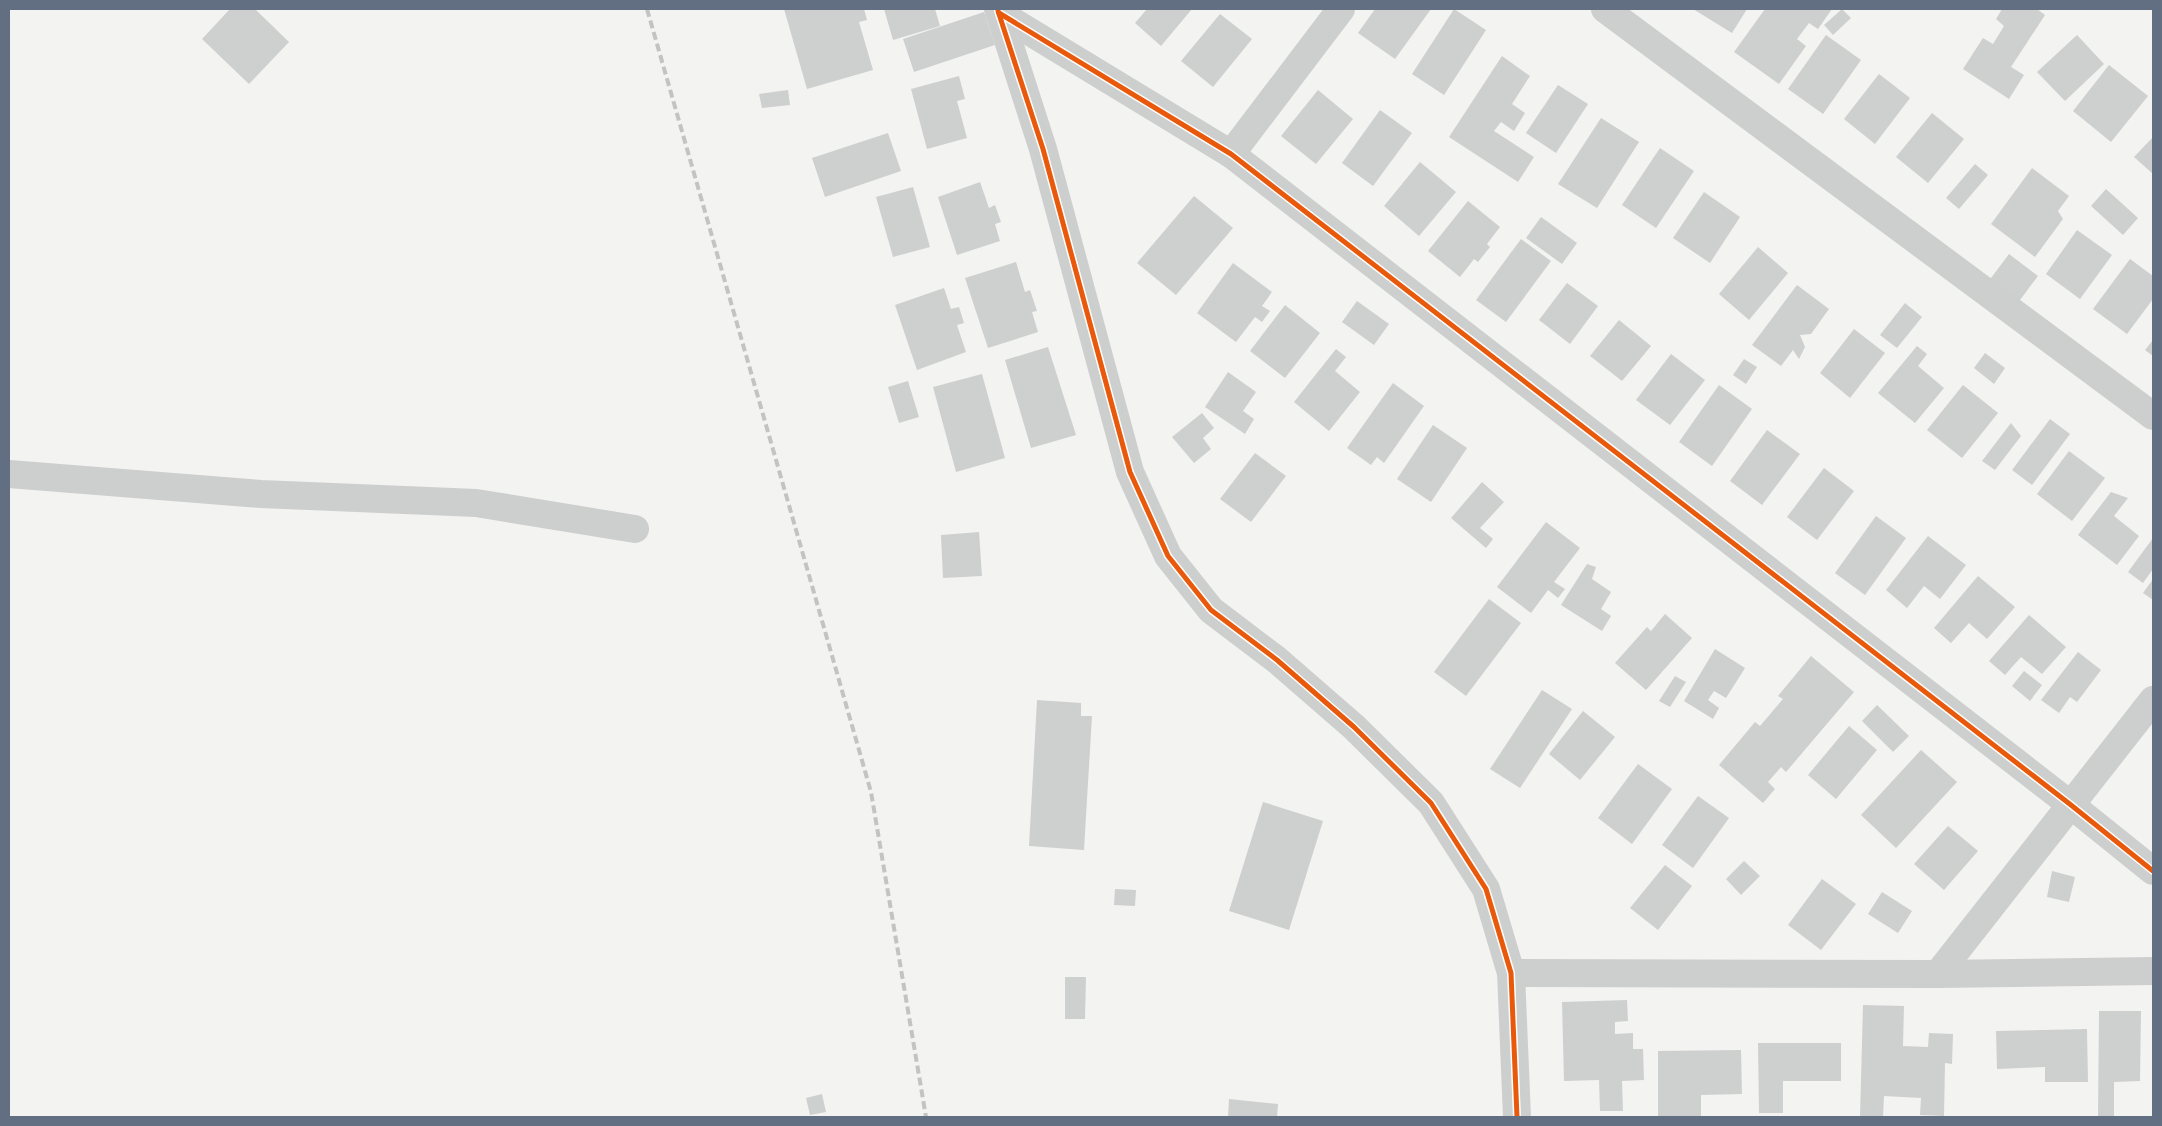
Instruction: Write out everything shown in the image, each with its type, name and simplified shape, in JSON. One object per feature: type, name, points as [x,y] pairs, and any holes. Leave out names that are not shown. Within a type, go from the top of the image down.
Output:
[{"type":"street","points":[[1231,154],[1341,9]]},
{"type":"street","points":[[1605,9],[2153,416]]},
{"type":"street","points":[[998,11],[1231,154],[2153,871]]},
{"type":"street","points":[[998,11],[1043,149],[1130,472],[1168,556],[1211,610],[1277,660],[1354,727],[1431,803],[1486,889],[1511,973],[1517,1117]]},
{"type":"street","points":[[9,474],[262,494],[476,503],[635,529]]},
{"type":"street","points":[[1938,974],[2153,700]]},
{"type":"street","points":[[1511,973],[1938,974],[2153,971]]},
{"type":"building","points":[[230,9],[255,9],[289,42],[249,84],[202,39]]},
{"type":"building","points":[[784,9],[864,9],[867,20],[859,22],[873,70],[807,89]]},
{"type":"building","points":[[884,9],[935,9],[940,26],[893,40]]},
{"type":"building","points":[[1147,9],[1192,9],[1161,46],[1135,23]]},
{"type":"building","points":[[1375,9],[1431,9],[1395,59],[1358,33]]},
{"type":"building","points":[[1454,9],[1486,30],[1444,95],[1412,74]]},
{"type":"building","points":[[1693,9],[1747,9],[1732,33]]},
{"type":"building","points":[[1765,9],[1832,9],[1818,29],[1809,23],[1797,39],[1806,46],[1779,84],[1734,52]]},
{"type":"building","points":[[1842,9],[1851,18],[1833,35],[1824,25]]},
{"type":"building","points":[[2002,9],[2037,9],[2045,15],[2011,67],[2024,75],[2009,99],[1963,69],[1983,38],[1993,44],[2004,26],[1996,19]]},
{"type":"building","points":[[984,12],[995,45],[914,72],[903,39]]},
{"type":"building","points":[[1220,14],[1252,39],[1213,87],[1181,61]]},
{"type":"building","points":[[1826,35],[1861,60],[1823,114],[1788,89]]},
{"type":"building","points":[[2077,35],[2104,64],[2065,101],[2037,72]]},
{"type":"building","points":[[1502,56],[1530,76],[1512,104],[1525,113],[1514,131],[1501,122],[1494,131],[1534,157],[1518,182],[1449,137]]},
{"type":"building","points":[[2109,65],[2148,96],[2111,142],[2073,111]]},
{"type":"building","points":[[1879,74],[1910,98],[1875,144],[1844,119]]},
{"type":"building","points":[[959,76],[965,99],[957,101],[967,138],[927,149],[911,89]]},
{"type":"building","points":[[1558,85],[1588,104],[1556,153],[1526,133]]},
{"type":"building","points":[[788,90],[790,105],[762,108],[759,94]]},
{"type":"building","points":[[1318,90],[1353,119],[1316,164],[1281,136]]},
{"type":"building","points":[[1380,110],[1412,133],[1373,186],[1342,163]]},
{"type":"building","points":[[1932,113],[1964,139],[1928,183],[1896,157]]},
{"type":"building","points":[[1601,118],[1639,142],[1597,208],[1558,184]]},
{"type":"building","points":[[888,133],[901,171],[825,197],[812,158]]},
{"type":"building","points":[[2153,137],[2153,174],[2134,157]]},
{"type":"building","points":[[1660,148],[1694,171],[1656,228],[1622,205]]},
{"type":"building","points":[[1420,162],[1456,192],[1419,236],[1384,206]]},
{"type":"building","points":[[1975,164],[1988,175],[1959,209],[1946,198]]},
{"type":"building","points":[[2032,168],[2069,196],[2058,211],[2063,219],[2035,257],[1991,224]]},
{"type":"building","points":[[980,182],[989,208],[995,205],[1001,222],[995,224],[1000,241],[957,255],[938,197]]},
{"type":"building","points":[[913,187],[930,247],[893,257],[876,197]]},
{"type":"building","points":[[2106,189],[2138,218],[2123,235],[2091,206]]},
{"type":"building","points":[[1704,192],[1740,217],[1710,263],[1673,238]]},
{"type":"building","points":[[1194,196],[1233,228],[1176,295],[1137,263]]},
{"type":"building","points":[[1468,201],[1500,227],[1487,244],[1490,247],[1478,262],[1474,259],[1460,277],[1428,251]]},
{"type":"building","points":[[1541,217],[1577,243],[1562,264],[1526,238]]},
{"type":"building","points":[[2077,230],[2112,255],[2080,299],[2046,274]]},
{"type":"building","points":[[1521,239],[1551,261],[1506,322],[1476,300]]},
{"type":"building","points":[[1758,247],[1788,273],[1749,320],[1719,294]]},
{"type":"building","points":[[2009,254],[2038,276],[2017,304],[1988,282]]},
{"type":"building","points":[[2130,259],[2153,276],[2153,299],[2127,334],[2093,309]]},
{"type":"building","points":[[1016,262],[1025,292],[1030,290],[1037,311],[1032,312],[1038,332],[988,348],[965,278]]},
{"type":"building","points":[[1233,263],[1272,292],[1262,306],[1270,311],[1262,322],[1255,317],[1236,342],[1197,313]]},
{"type":"building","points":[[1567,283],[1598,306],[1570,344],[1539,320]]},
{"type":"building","points":[[1797,285],[1829,309],[1811,334],[1800,335],[1805,347],[1799,359],[1793,350],[1781,366],[1752,345]]},
{"type":"building","points":[[944,288],[951,309],[959,307],[964,323],[957,325],[966,352],[917,370],[895,305]]},
{"type":"building","points":[[1357,301],[1389,324],[1374,345],[1342,322]]},
{"type":"building","points":[[1905,303],[1922,317],[1897,348],[1880,335]]},
{"type":"building","points":[[1285,305],[1320,333],[1285,378],[1250,351]]},
{"type":"building","points":[[1619,320],[1651,346],[1622,381],[1590,356]]},
{"type":"building","points":[[1854,329],[1885,353],[1850,398],[1820,373]]},
{"type":"building","points":[[2153,340],[2153,356],[2145,350]]},
{"type":"building","points":[[1917,346],[1927,354],[1918,366],[1944,388],[1915,423],[1878,393]]},
{"type":"building","points":[[1048,347],[1076,435],[1031,448],[1005,360]]},
{"type":"building","points":[[1336,349],[1346,357],[1335,371],[1360,392],[1329,431],[1294,402]]},
{"type":"building","points":[[1985,353],[2005,368],[1994,384],[1974,368]]},
{"type":"building","points":[[1671,354],[1705,380],[1670,425],[1636,400]]},
{"type":"building","points":[[1744,359],[1757,367],[1746,384],[1733,375]]},
{"type":"building","points":[[1228,372],[1256,392],[1243,411],[1254,419],[1245,434],[1205,407]]},
{"type":"building","points":[[982,374],[1005,458],[956,472],[933,387]]},
{"type":"building","points":[[908,381],[919,417],[899,423],[888,387]]},
{"type":"building","points":[[1393,383],[1424,406],[1384,463],[1377,457],[1371,465],[1347,448]]},
{"type":"building","points":[[1719,385],[1752,409],[1712,466],[1679,442]]},
{"type":"building","points":[[1963,385],[1998,413],[1962,458],[1927,430]]},
{"type":"building","points":[[1202,413],[1214,428],[1203,438],[1211,449],[1194,463],[1172,437]]},
{"type":"building","points":[[2050,419],[2070,434],[2032,485],[2012,470]]},
{"type":"building","points":[[2011,423],[2021,436],[1995,470],[1982,461]]},
{"type":"building","points":[[1433,425],[1467,448],[1431,502],[1397,479]]},
{"type":"building","points":[[1767,430],[1800,454],[1762,505],[1730,481]]},
{"type":"building","points":[[2069,451],[2105,478],[2072,521],[2037,494]]},
{"type":"building","points":[[1255,453],[1286,476],[1251,522],[1220,499]]},
{"type":"building","points":[[1824,468],[1854,491],[1817,540],[1787,517]]},
{"type":"building","points":[[1482,482],[1504,502],[1480,528],[1493,539],[1486,548],[1451,518]]},
{"type":"building","points":[[2111,492],[2128,498],[2114,516],[2139,536],[2117,565],[2078,535]]},
{"type":"building","points":[[1876,516],[1906,538],[1865,595],[1835,573]]},
{"type":"building","points":[[1546,522],[1580,548],[1554,582],[1565,589],[1558,598],[1548,590],[1531,613],[1497,587]]},
{"type":"building","points":[[979,532],[982,576],[943,578],[941,535]]},
{"type":"building","points":[[1928,536],[1966,565],[1940,599],[1924,586],[1907,608],[1886,590]]},
{"type":"building","points":[[2153,538],[2153,569],[2143,583],[2128,572]]},
{"type":"building","points":[[1587,564],[1596,567],[1592,579],[1611,592],[1601,609],[1611,616],[1602,631],[1561,605]]},
{"type":"building","points":[[1978,576],[2015,607],[1987,639],[1969,623],[1951,643],[1934,628]]},
{"type":"building","points":[[2153,579],[2153,600],[2143,593]]},
{"type":"building","points":[[1489,599],[1521,623],[1466,696],[1434,672]]},
{"type":"building","points":[[1665,614],[1692,638],[1646,690],[1615,663],[1647,627],[1651,631]]},
{"type":"building","points":[[2029,615],[2066,647],[2042,674],[2021,657],[2005,675],[1989,661]]},
{"type":"building","points":[[1715,649],[1745,668],[1726,698],[1714,691],[1708,700],[1719,708],[1713,719],[1684,701]]},
{"type":"building","points":[[2078,652],[2101,670],[2077,702],[2070,697],[2059,713],[2041,700]]},
{"type":"building","points":[[1811,656],[1854,692],[1786,772],[1781,767],[1768,782],[1775,789],[1763,803],[1719,765],[1755,722],[1760,726],[1783,699],[1778,696]]},
{"type":"building","points":[[2024,671],[2042,685],[2030,701],[2012,686]]},
{"type":"building","points":[[1675,676],[1686,682],[1670,707],[1659,701]]},
{"type":"building","points":[[1542,690],[1572,709],[1520,788],[1490,769]]},
{"type":"building","points":[[1037,700],[1081,703],[1081,716],[1092,716],[1084,850],[1029,846]]},
{"type":"building","points":[[1877,705],[1909,736],[1893,752],[1862,721]]},
{"type":"building","points":[[1583,711],[1615,737],[1580,780],[1549,754]]},
{"type":"building","points":[[1849,726],[1877,750],[1836,799],[1808,775]]},
{"type":"building","points":[[1921,750],[1957,782],[1896,848],[1861,815]]},
{"type":"building","points":[[1638,764],[1672,789],[1632,844],[1598,818]]},
{"type":"building","points":[[1698,796],[1729,818],[1693,868],[1662,845]]},
{"type":"building","points":[[1263,802],[1323,821],[1289,930],[1229,911]]},
{"type":"building","points":[[1948,826],[1978,851],[1944,890],[1914,864]]},
{"type":"building","points":[[1744,861],[1760,876],[1741,895],[1726,879]]},
{"type":"building","points":[[1665,865],[1692,886],[1658,930],[1630,908]]},
{"type":"building","points":[[2052,871],[2075,877],[2069,902],[2047,897]]},
{"type":"building","points":[[1822,879],[1856,904],[1821,950],[1788,925]]},
{"type":"building","points":[[1115,889],[1136,890],[1135,906],[1114,905]]},
{"type":"building","points":[[1882,892],[1912,911],[1898,933],[1868,914]]},
{"type":"building","points":[[1065,977],[1086,977],[1085,1019],[1065,1019]]},
{"type":"building","points":[[1627,1000],[1628,1021],[1615,1022],[1615,1034],[1633,1033],[1633,1049],[1643,1049],[1644,1080],[1622,1081],[1623,1111],[1600,1111],[1599,1080],[1564,1081],[1562,1002]]},
{"type":"building","points":[[1863,1005],[1904,1006],[1903,1046],[1928,1047],[1929,1033],[1953,1034],[1952,1064],[1945,1063],[1944,1116],[1920,1115],[1921,1098],[1884,1096],[1883,1117],[1860,1117]]},
{"type":"building","points":[[2099,1011],[2141,1011],[2140,1081],[2114,1082],[2114,1117],[2098,1117]]},
{"type":"building","points":[[2087,1029],[2088,1082],[2045,1082],[2045,1067],[1997,1069],[1996,1031]]},
{"type":"building","points":[[1758,1043],[1841,1043],[1841,1081],[1783,1081],[1783,1113],[1759,1113]]},
{"type":"building","points":[[1741,1050],[1742,1094],[1701,1095],[1701,1117],[1658,1117],[1658,1051]]},
{"type":"building","points":[[822,1094],[826,1112],[810,1115],[806,1098]]},
{"type":"building","points":[[1229,1099],[1278,1104],[1277,1117],[1228,1117]]},
{"type":"railway","points":[[647,9],[871,792],[926,1117]]},
{"type":"cycle path","points":[[998,11],[1043,149],[1130,472],[1168,556],[1211,610],[1277,660],[1354,727],[1431,803],[1486,889],[1511,973],[1517,1117]]},
{"type":"cycle path","points":[[999,13],[1231,154],[2071,805],[2153,871]]}]
